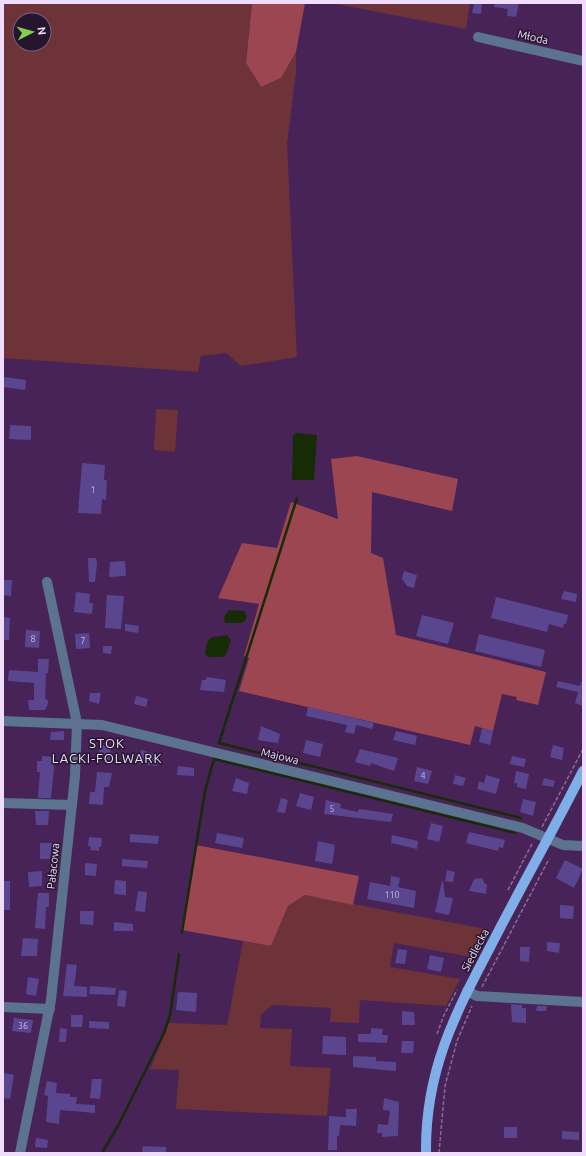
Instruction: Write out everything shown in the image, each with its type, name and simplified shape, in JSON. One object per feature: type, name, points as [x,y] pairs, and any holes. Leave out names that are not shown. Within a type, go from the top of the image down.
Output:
[{"type":"main road","name":"Siedlecka","points":[[426,1153],[428,1112],[434,1075],[451,1026],[467,991],[583,771]]},
{"type":"street","name":"Młoda","points":[[478,37],[583,61]]},
{"type":"street","name":"Pałacowa","points":[[20,1153],[50,1009],[72,804],[77,723],[46,582]]},
{"type":"street","name":"Majowa","points":[[3,721],[77,723],[109,726],[522,828],[564,845],[583,846]]},
{"type":"street","points":[[3,803],[72,804]]},
{"type":"street","points":[[467,991],[477,996],[583,1002]]},
{"type":"street","points":[[3,1007],[50,1009]]},
{"type":"path","points":[[439,1153],[440,1125],[447,1077],[457,1041],[477,996],[550,856]]},
{"type":"shaded area","points":[[3,3],[252,3],[246,63],[261,87],[281,78],[296,52],[296,72],[287,144],[297,357],[241,366],[226,353],[201,356],[198,372],[3,358]]},
{"type":"shaded area","points":[[252,3],[305,3],[296,52],[281,78],[261,87],[246,63]]},
{"type":"shaded area","points":[[331,3],[470,3],[466,29]]},
{"type":"shaded area","points":[[156,409],[178,410],[175,452],[154,450]]},
{"type":"shaded area","points":[[296,433],[317,435],[314,480],[292,480],[293,435]]},
{"type":"shaded area","points":[[357,456],[458,479],[452,511],[372,492],[371,553],[383,558],[396,635],[546,672],[538,705],[516,700],[517,697],[502,694],[493,731],[475,726],[470,745],[239,691],[249,658],[244,656],[259,604],[218,598],[242,543],[277,548],[291,502],[338,519],[331,459]]},
{"type":"shaded area","points":[[229,610],[244,611],[247,616],[245,621],[241,623],[225,623],[224,617]]},
{"type":"shaded area","points":[[227,635],[231,640],[226,655],[222,657],[208,657],[205,653],[207,643],[210,638]]},
{"type":"shaded area","points":[[196,845],[359,876],[353,905],[305,895],[288,906],[271,946],[181,930]]},
{"type":"shaded area","points":[[305,895],[486,929],[471,957],[394,943],[390,967],[460,979],[446,1006],[360,1000],[359,1023],[330,1022],[331,1008],[272,1005],[261,1015],[260,1028],[292,1029],[290,1066],[331,1068],[327,1116],[176,1109],[179,1070],[150,1069],[169,1023],[227,1025],[243,941],[271,946],[288,906]]},
{"type":"building","points":[[474,3],[482,3],[481,14],[472,13]]},
{"type":"building","points":[[495,3],[519,3],[516,17],[507,16],[508,9],[494,7]]},
{"type":"building","points":[[4,377],[26,380],[25,390],[3,387]]},
{"type":"building","points":[[10,425],[31,426],[31,440],[9,439]]},
{"type":"building","points":[[82,463],[105,465],[104,480],[107,480],[106,500],[102,499],[101,514],[78,513]]},
{"type":"building","points":[[88,558],[96,558],[97,563],[95,582],[89,582]]},
{"type":"building","points":[[125,561],[126,576],[109,577],[110,562]]},
{"type":"building","points":[[404,571],[417,575],[414,588],[407,586],[402,579]]},
{"type":"building","points":[[3,580],[12,580],[11,596],[3,595]]},
{"type":"building","points":[[564,591],[577,594],[576,602],[561,599]]},
{"type":"building","points":[[76,592],[90,594],[89,603],[93,603],[92,614],[74,612]]},
{"type":"building","points":[[107,595],[124,596],[121,629],[105,628]]},
{"type":"building","points":[[496,597],[568,615],[566,624],[564,624],[563,628],[549,624],[547,632],[491,618]]},
{"type":"building","points":[[422,615],[454,623],[448,644],[416,636]]},
{"type":"building","points":[[3,617],[10,618],[9,640],[3,640]]},
{"type":"building","points":[[125,624],[139,626],[138,633],[125,631]]},
{"type":"building","points":[[26,630],[40,631],[39,648],[25,647]]},
{"type":"building","points":[[89,633],[90,648],[76,649],[75,634]]},
{"type":"building","points":[[479,634],[545,650],[541,667],[475,651]]},
{"type":"building","points":[[103,646],[112,646],[111,654],[103,653]]},
{"type":"building","points":[[38,659],[49,659],[48,673],[46,673],[45,698],[48,701],[48,704],[45,710],[29,710],[28,700],[34,700],[34,683],[8,681],[9,670],[38,672]]},
{"type":"building","points":[[207,677],[226,680],[224,692],[200,690],[202,680],[206,680]]},
{"type":"building","points":[[558,681],[580,686],[581,682],[583,682],[583,706],[575,703],[578,692],[556,687]]},
{"type":"building","points":[[90,693],[101,693],[99,704],[89,701]]},
{"type":"building","points":[[136,696],[148,699],[146,707],[134,704]]},
{"type":"building","points":[[308,707],[374,723],[372,729],[356,725],[354,734],[345,732],[347,725],[306,716]]},
{"type":"building","points":[[261,726],[280,734],[278,743],[258,740]]},
{"type":"building","points":[[482,728],[493,731],[490,745],[479,742]]},
{"type":"building","points":[[64,731],[64,740],[50,740],[51,732]]},
{"type":"building","points":[[396,731],[417,736],[415,745],[393,740]]},
{"type":"building","points":[[306,740],[323,744],[320,757],[303,753]]},
{"type":"building","points":[[100,745],[111,746],[110,760],[98,758]]},
{"type":"building","points":[[553,745],[564,748],[562,760],[550,757]]},
{"type":"building","points":[[360,749],[398,758],[394,771],[371,763],[370,766],[355,762]]},
{"type":"building","points":[[141,750],[159,755],[157,766],[139,764]]},
{"type":"building","points":[[42,756],[55,757],[51,798],[38,798],[40,772],[37,772],[37,761],[42,761]]},
{"type":"building","points":[[512,756],[526,759],[524,767],[510,764]]},
{"type":"building","points":[[178,766],[194,768],[194,776],[177,775]]},
{"type":"building","points":[[417,767],[432,771],[428,784],[414,781]]},
{"type":"building","points":[[516,771],[529,774],[526,789],[517,787],[517,783],[514,783]]},
{"type":"building","points":[[97,772],[112,773],[109,787],[104,787],[103,805],[89,804],[90,792],[95,792]]},
{"type":"building","points":[[455,775],[466,778],[463,786],[453,784]]},
{"type":"building","points":[[486,775],[500,779],[496,794],[477,789],[479,781],[484,783]]},
{"type":"building","points":[[236,778],[249,783],[247,794],[232,791]]},
{"type":"building","points":[[544,778],[555,781],[553,787],[542,785]]},
{"type":"building","points":[[300,793],[314,797],[311,810],[296,806]]},
{"type":"building","points":[[281,798],[288,800],[285,813],[277,812]]},
{"type":"building","points":[[523,799],[536,802],[533,816],[520,812]]},
{"type":"building","points":[[326,800],[341,804],[340,808],[358,812],[359,809],[393,814],[391,822],[324,814]]},
{"type":"building","points":[[35,811],[49,811],[48,825],[36,825]]},
{"type":"building","points":[[431,823],[443,826],[439,842],[427,839]]},
{"type":"building","points":[[469,832],[505,840],[503,848],[499,847],[498,851],[466,843]]},
{"type":"building","points":[[217,833],[244,838],[242,848],[215,843]]},
{"type":"building","points":[[130,834],[159,836],[158,844],[130,842]]},
{"type":"building","points":[[392,835],[418,841],[417,849],[391,843]]},
{"type":"building","points":[[89,837],[102,838],[99,851],[90,850],[91,846],[88,846]]},
{"type":"building","points":[[318,841],[335,845],[332,864],[315,861]]},
{"type":"building","points":[[40,843],[52,843],[50,859],[40,859]]},
{"type":"building","points":[[122,859],[148,861],[147,868],[122,866]]},
{"type":"building","points":[[565,860],[583,869],[574,888],[556,878]]},
{"type":"building","points":[[85,863],[97,864],[96,876],[85,875]]},
{"type":"building","points":[[447,870],[455,872],[453,882],[445,881]]},
{"type":"building","points":[[42,871],[42,886],[29,887],[28,872]]},
{"type":"building","points":[[391,876],[400,878],[398,887],[416,891],[414,908],[367,899],[370,882],[390,886]]},
{"type":"building","points":[[482,878],[485,884],[487,884],[486,894],[469,891],[474,879]]},
{"type":"building","points":[[115,880],[126,881],[126,895],[114,894]]},
{"type":"building","points":[[3,881],[10,881],[10,910],[3,910]]},
{"type":"building","points":[[442,881],[445,897],[453,898],[449,915],[435,912]]},
{"type":"building","points":[[138,891],[147,892],[145,912],[135,911]]},
{"type":"building","points":[[38,893],[49,893],[49,907],[46,907],[45,929],[35,928]]},
{"type":"building","points":[[560,905],[574,906],[573,919],[560,918]]},
{"type":"building","points":[[80,911],[94,911],[93,925],[80,924]]},
{"type":"building","points":[[114,922],[133,924],[133,931],[114,931]]},
{"type":"building","points":[[23,938],[38,939],[37,956],[21,956]]},
{"type":"building","points":[[547,942],[560,943],[559,953],[547,951]]},
{"type":"building","points":[[520,947],[530,947],[529,962],[520,961]]},
{"type":"building","points":[[398,949],[407,950],[405,964],[395,963]]},
{"type":"building","points":[[430,955],[444,958],[441,972],[427,969]]},
{"type":"building","points":[[67,964],[77,965],[74,986],[87,987],[87,997],[63,996]]},
{"type":"building","points":[[28,977],[39,979],[36,996],[26,994]]},
{"type":"building","points":[[90,986],[116,988],[115,995],[89,994]]},
{"type":"building","points":[[119,990],[127,991],[125,1007],[117,1006]]},
{"type":"building","points":[[178,992],[197,993],[196,1012],[176,1010]]},
{"type":"building","points":[[511,1004],[522,1005],[522,1008],[526,1008],[526,1023],[512,1022]]},
{"type":"building","points":[[537,1006],[547,1006],[546,1011],[536,1011]]},
{"type":"building","points":[[402,1011],[414,1012],[415,1025],[402,1025]]},
{"type":"building","points":[[71,1015],[83,1015],[82,1027],[71,1027]]},
{"type":"building","points":[[14,1018],[33,1020],[31,1033],[12,1031]]},
{"type":"building","points":[[89,1021],[109,1022],[109,1029],[89,1028]]},
{"type":"building","points":[[60,1028],[67,1029],[66,1042],[59,1042]]},
{"type":"building","points":[[371,1028],[383,1029],[382,1035],[388,1035],[387,1043],[358,1042],[358,1034],[371,1034]]},
{"type":"building","points":[[323,1036],[346,1037],[346,1055],[322,1054]]},
{"type":"building","points":[[402,1041],[414,1041],[413,1053],[401,1053]]},
{"type":"building","points":[[353,1056],[376,1057],[376,1061],[396,1062],[396,1071],[353,1067]]},
{"type":"building","points":[[3,1073],[14,1075],[10,1099],[3,1098]]},
{"type":"building","points":[[92,1079],[102,1079],[100,1099],[90,1098]]},
{"type":"building","points":[[47,1081],[57,1083],[56,1093],[70,1094],[70,1097],[77,1097],[76,1104],[95,1105],[95,1113],[60,1110],[59,1124],[46,1122],[48,1096],[44,1095]]},
{"type":"building","points":[[384,1098],[399,1102],[398,1136],[382,1137],[382,1133],[377,1133],[378,1124],[388,1125],[390,1111],[383,1110]]},
{"type":"building","points":[[346,1109],[357,1109],[356,1126],[340,1125],[339,1136],[337,1136],[337,1150],[328,1150],[329,1116],[346,1117]]},
{"type":"building","points":[[504,1127],[517,1127],[517,1138],[504,1138]]},
{"type":"building","points":[[562,1131],[579,1132],[579,1140],[562,1139]]},
{"type":"building","points":[[36,1138],[48,1140],[47,1148],[35,1147]]},
{"type":"building","points":[[143,1146],[166,1147],[166,1153],[142,1153]]},
{"type":"waterway","points":[[297,498],[219,743],[521,818]]},
{"type":"waterway","points":[[182,932],[205,791],[214,759],[515,833]]},
{"type":"waterway","points":[[102,1153],[119,1124],[164,1033],[170,1015],[179,954]]},
{"type":"district","name":"STOK LACKI-FOLWARK","points":[[107,750]]}]
